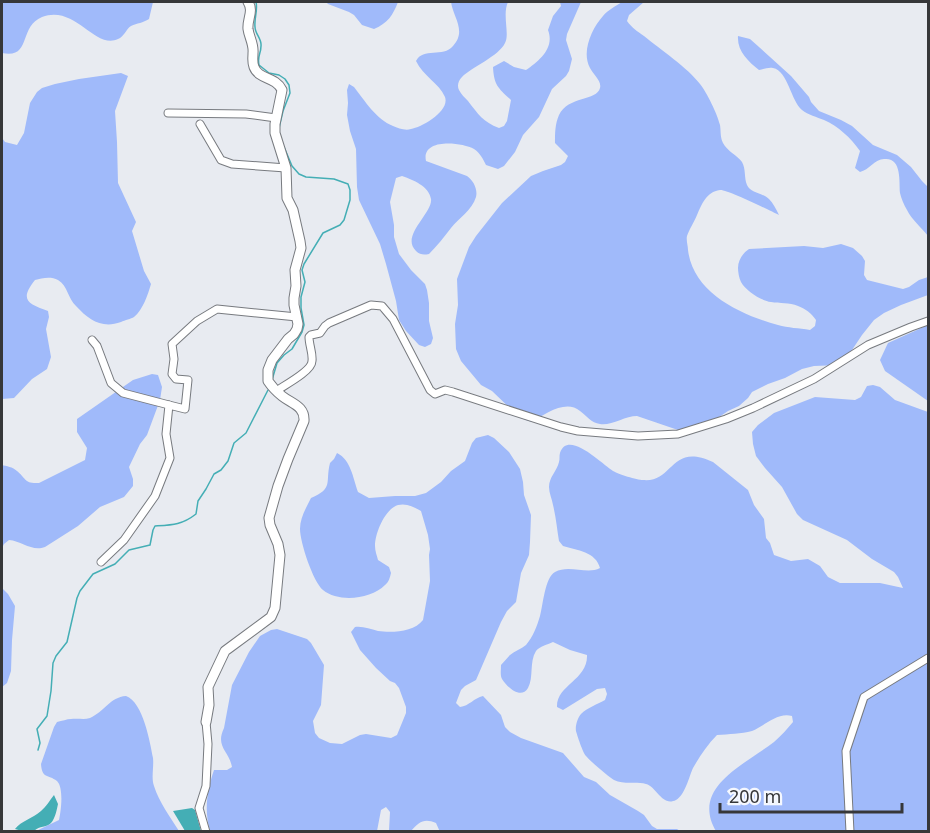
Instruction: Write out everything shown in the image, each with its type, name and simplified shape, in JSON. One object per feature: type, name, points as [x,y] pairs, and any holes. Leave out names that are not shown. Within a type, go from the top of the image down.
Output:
[{"type":"street","points":[[206,831],[199,808],[206,786],[208,687],[225,651],[271,617],[275,608],[280,555],[269,518],[278,486],[305,416],[299,406],[282,396],[273,387],[268,370],[272,360],[297,329],[294,305],[295,270],[301,248],[293,210],[287,198],[286,168],[276,140],[275,124],[282,90],[276,82],[260,75],[252,63],[253,45],[249,31],[251,12],[248,2]]},
{"type":"street","points":[[168,113],[246,114],[276,118]]},
{"type":"street","points":[[200,124],[221,160],[232,164],[286,168]]},
{"type":"street","points":[[273,387],[306,371],[311,366],[309,337],[311,335],[320,333],[329,323],[371,305],[382,306],[393,319],[430,390],[435,394],[445,390],[453,392],[540,421],[579,431],[638,436],[669,435],[689,431],[753,408],[814,379],[868,345],[928,321]]},
{"type":"street","points":[[92,340],[97,346],[111,383],[123,393],[185,409],[188,380],[176,379],[172,374],[174,359],[172,344],[197,321],[217,309],[297,317]]},
{"type":"street","points":[[101,562],[124,540],[155,496],[170,458],[166,434],[169,405]]},
{"type":"street","points":[[850,831],[846,751],[864,697],[928,658]]},
{"type":"shaded area","points":[[2,2],[153,2],[149,19],[131,26],[120,38],[109,41],[65,16],[42,17],[30,28],[22,47],[11,54],[2,53]]},
{"type":"shaded area","points":[[326,2],[398,2],[389,18],[374,29],[362,25],[349,12]]},
{"type":"shaded area","points":[[451,2],[508,2],[506,7],[507,35],[502,48],[466,73],[458,85],[461,93],[481,117],[499,128],[507,121],[511,100],[498,86],[494,78],[493,67],[504,61],[526,70],[541,58],[548,48],[550,37],[548,30],[553,16],[561,6],[560,2],[581,2],[567,34],[566,40],[572,59],[569,71],[552,89],[539,117],[523,135],[515,152],[504,166],[498,169],[486,165],[474,149],[460,145],[436,145],[426,154],[426,161],[467,176],[476,191],[474,202],[429,254],[416,251],[412,245],[412,239],[430,205],[430,194],[415,182],[402,176],[396,178],[390,202],[394,237],[399,254],[425,284],[427,290],[429,321],[433,338],[431,344],[425,347],[419,345],[399,320],[380,244],[359,200],[356,149],[347,115],[347,90],[349,84],[354,87],[376,114],[387,123],[399,128],[406,130],[416,128],[434,118],[443,108],[445,97],[416,61],[423,54],[449,50],[457,40],[459,29]]},
{"type":"shaded area","points":[[622,2],[644,2],[629,15],[627,21],[681,65],[700,84],[717,115],[723,143],[742,162],[749,188],[769,199],[779,215],[720,190],[711,193],[705,199],[687,239],[692,265],[709,290],[735,308],[764,321],[810,330],[815,326],[816,320],[806,310],[795,305],[762,299],[743,285],[739,277],[738,265],[741,257],[749,249],[804,246],[823,248],[841,244],[853,248],[862,256],[865,261],[864,275],[867,280],[903,289],[928,277],[928,295],[901,305],[874,320],[844,362],[839,365],[802,369],[768,384],[752,392],[739,406],[706,426],[678,430],[637,416],[609,424],[600,424],[592,421],[580,411],[568,407],[556,409],[532,422],[520,418],[492,391],[481,385],[461,361],[456,349],[457,279],[469,247],[502,203],[531,176],[565,162],[568,156],[555,143],[559,115],[569,105],[598,92],[600,83],[588,62],[589,40],[603,16]]},
{"type":"shaded area","points":[[738,36],[750,39],[791,76],[819,111],[852,126],[873,145],[897,155],[911,167],[928,187],[928,236],[904,204],[900,193],[897,166],[894,162],[890,159],[881,159],[860,172],[855,168],[860,151],[853,142],[834,126],[802,110],[778,70],[771,68],[759,70],[751,63],[741,51]]},
{"type":"shaded area","points":[[121,73],[128,76],[115,111],[118,183],[136,222],[132,231],[144,271],[151,284],[147,297],[134,317],[114,324],[102,324],[91,319],[73,303],[58,280],[44,278],[35,280],[27,292],[27,297],[35,306],[48,311],[46,329],[51,357],[47,369],[32,379],[14,398],[2,399],[2,138],[5,142],[17,145],[24,133],[30,103],[42,88],[79,79]]},
{"type":"shaded area","points":[[928,325],[928,401],[885,371],[880,360],[888,343]]},
{"type":"shaded area","points":[[152,374],[158,375],[162,387],[160,400],[147,435],[129,467],[133,486],[124,497],[100,507],[78,526],[45,547],[36,548],[9,540],[2,548],[2,465],[15,470],[28,481],[39,483],[85,460],[87,448],[77,432],[77,419],[133,380]]},
{"type":"shaded area","points":[[867,386],[880,387],[895,400],[928,412],[928,831],[716,831],[710,815],[710,802],[716,789],[736,768],[774,742],[793,722],[792,716],[781,716],[752,731],[717,735],[693,768],[679,798],[667,801],[646,784],[614,780],[585,754],[576,731],[577,722],[583,712],[605,700],[607,694],[605,688],[597,689],[563,710],[557,707],[561,693],[583,671],[587,655],[553,642],[536,651],[530,684],[525,691],[518,693],[504,682],[501,676],[501,665],[510,655],[526,645],[533,635],[552,575],[566,569],[595,570],[600,568],[590,555],[563,546],[559,541],[549,483],[558,465],[560,453],[564,447],[570,445],[586,451],[615,472],[640,480],[661,476],[680,460],[688,457],[699,457],[713,462],[748,490],[754,505],[764,519],[766,538],[774,555],[791,561],[808,559],[820,566],[828,577],[840,583],[880,583],[903,588],[894,572],[847,540],[803,520],[797,514],[782,487],[756,456],[753,444],[752,432],[774,413],[815,397],[855,400],[861,397]]},
{"type":"shaded area","points":[[488,435],[509,452],[520,469],[524,495],[531,515],[529,555],[521,573],[516,602],[501,622],[476,680],[461,690],[456,703],[460,707],[483,696],[501,715],[505,727],[510,732],[563,753],[584,777],[596,782],[610,795],[644,815],[657,829],[680,831],[440,832],[436,823],[425,821],[419,823],[411,831],[389,831],[390,812],[386,807],[381,810],[377,831],[210,831],[207,800],[214,770],[227,770],[232,767],[221,740],[232,685],[260,636],[277,629],[307,639],[324,665],[321,705],[313,721],[315,733],[319,738],[330,743],[342,744],[366,734],[391,738],[397,735],[406,713],[399,688],[360,650],[351,632],[355,627],[384,632],[402,631],[414,627],[423,620],[430,581],[428,535],[421,511],[404,505],[393,507],[382,522],[375,541],[378,560],[389,567],[391,573],[386,584],[372,594],[355,598],[337,597],[323,590],[315,579],[308,561],[302,543],[300,525],[311,498],[326,488],[330,463],[337,453],[348,465],[358,492],[369,498],[415,496],[426,493],[441,482],[465,461],[476,438]]},
{"type":"shaded area","points":[[2,588],[15,606],[11,671],[7,683],[2,687]]},
{"type":"shaded area","points":[[126,696],[137,706],[141,714],[153,758],[154,786],[179,831],[36,831],[59,820],[60,816],[61,789],[57,781],[44,774],[41,764],[57,722],[90,718],[111,702]]},
{"type":"shaded area","points":[[54,795],[58,804],[51,823],[34,831],[15,829],[41,811]]},
{"type":"shaded area","points":[[192,808],[195,810],[201,831],[185,831],[173,811]]},
{"type":"waterway","points":[[256,2],[255,30],[261,43],[259,65],[269,73],[279,75],[289,85],[290,93],[279,128]]},
{"type":"waterway","points":[[272,380],[277,363],[292,349],[304,325],[301,308],[305,282],[302,270],[304,264],[323,233],[340,225],[344,220],[350,200],[348,184],[334,179],[306,177],[299,174],[292,166],[284,147]]},
{"type":"waterway","points":[[38,750],[40,743],[37,729],[47,716],[53,663],[67,642],[80,591],[93,574],[115,564],[129,550],[150,545],[155,526],[172,525],[196,514],[198,501],[214,474],[221,470],[228,461],[234,443],[246,433],[268,390]]}]
